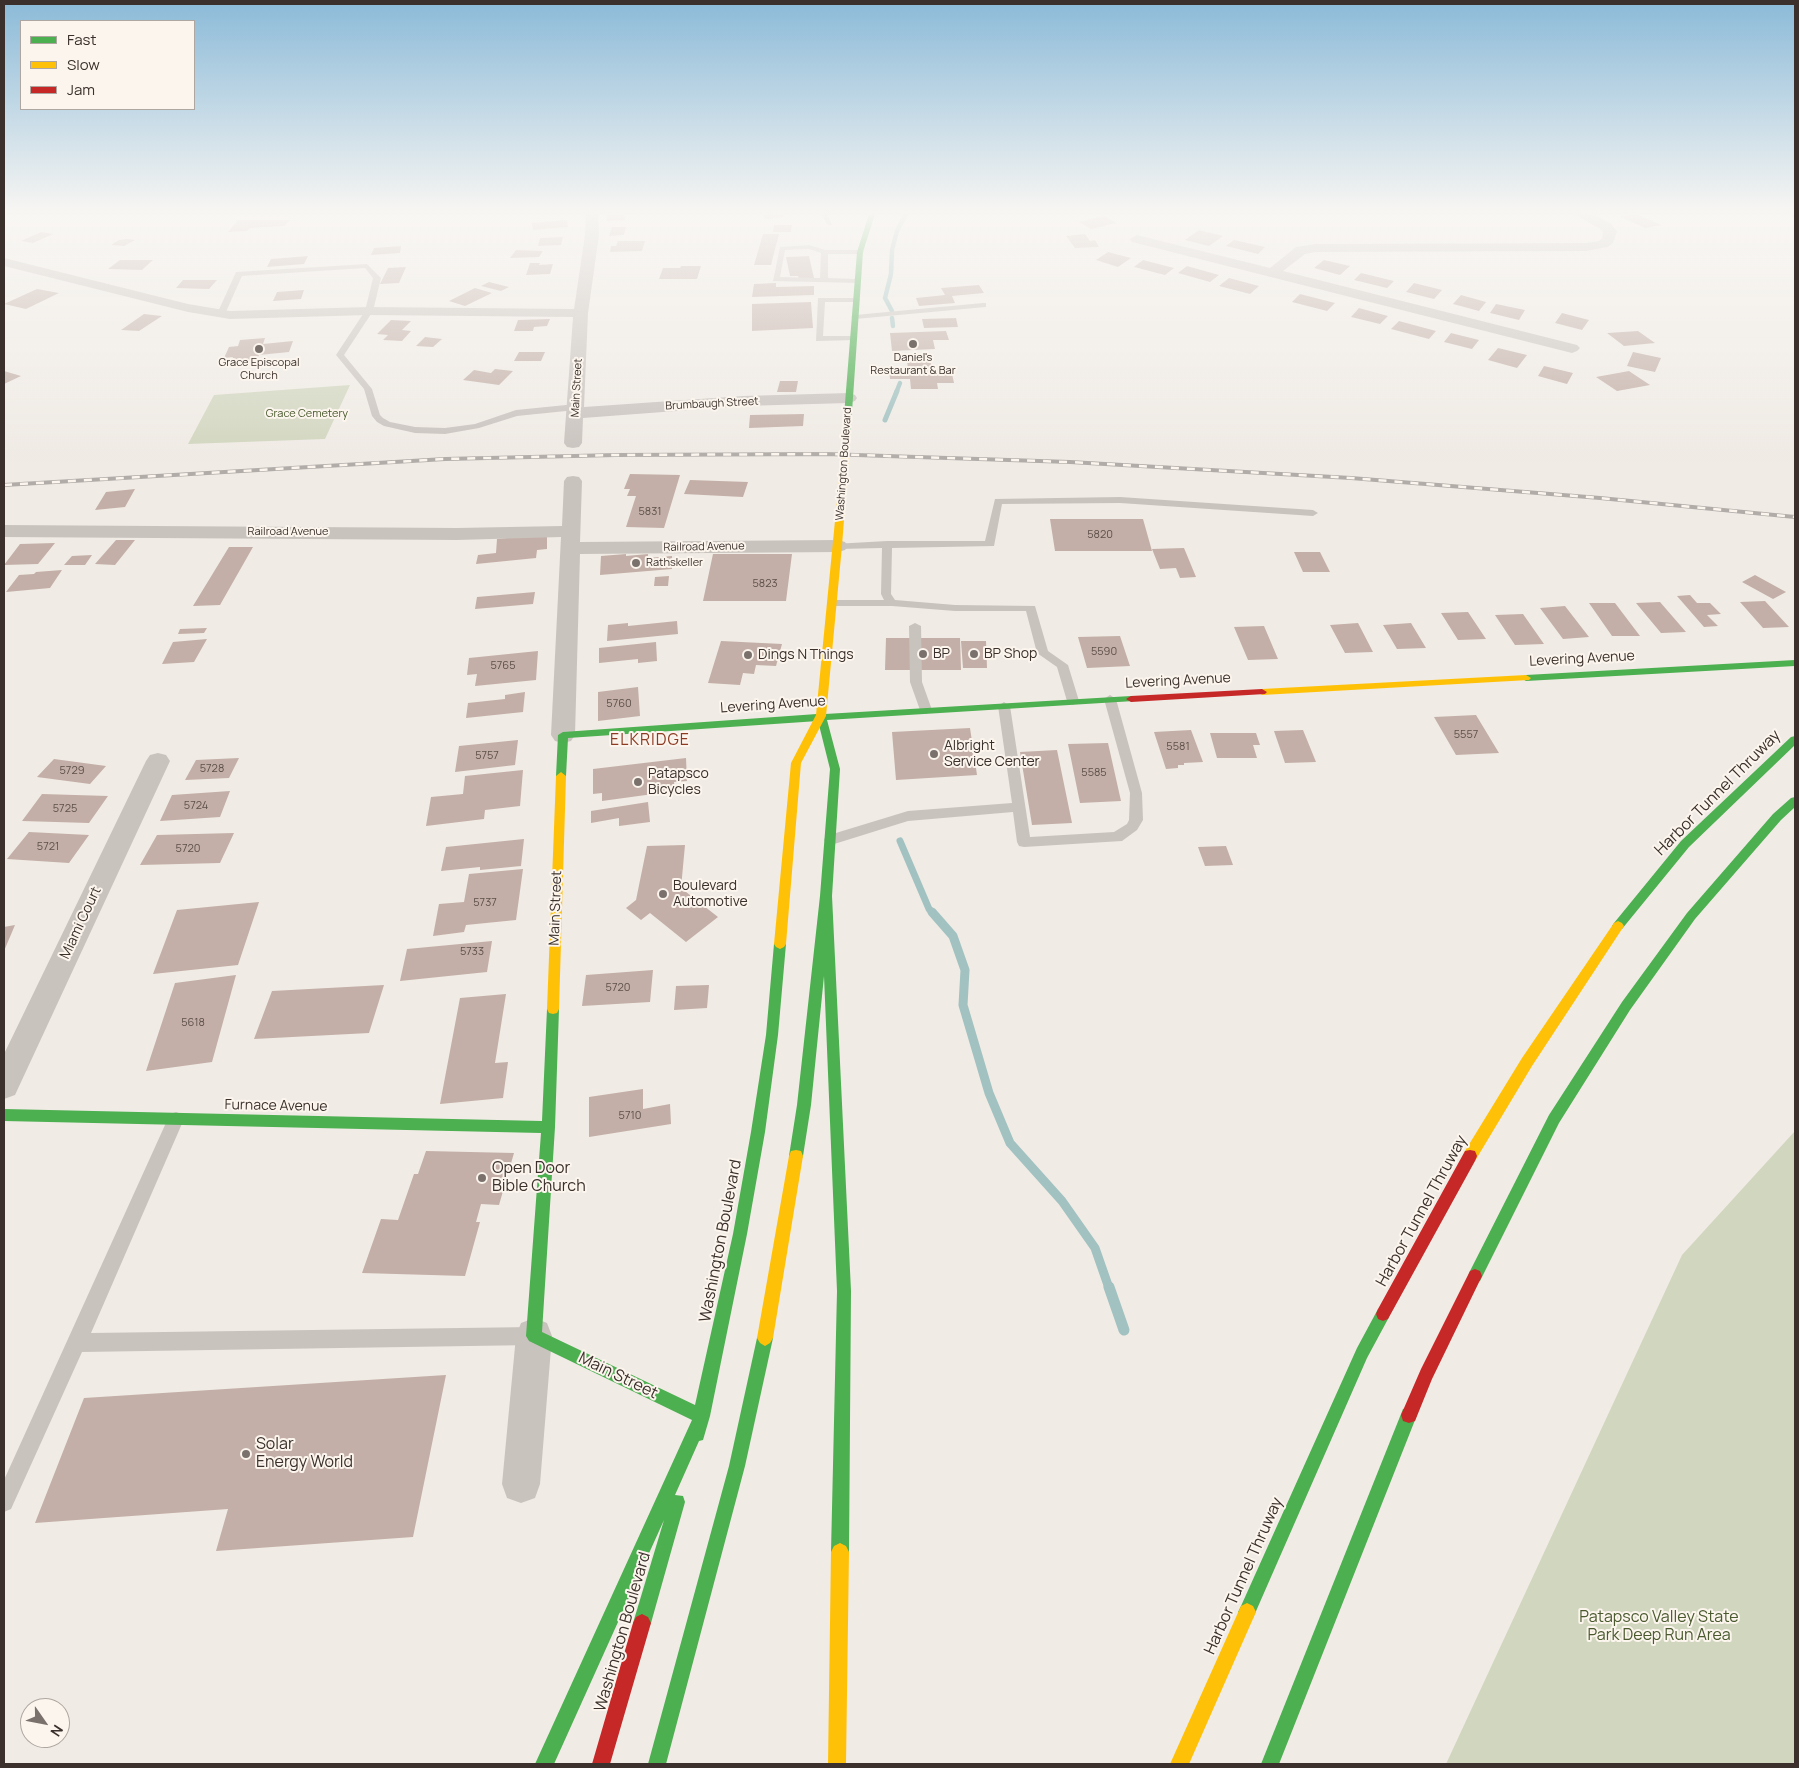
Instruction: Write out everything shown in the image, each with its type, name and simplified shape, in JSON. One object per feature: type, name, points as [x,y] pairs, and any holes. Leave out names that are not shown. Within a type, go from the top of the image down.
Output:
[{"type":"main road","name":"Washington Boulevard","points":[[657,1764],[737,1466],[765,1337],[804,1105],[826,896],[836,769],[821,716],[838,546],[856,297]]},
{"type":"main road","name":"Levering Avenue","points":[[563,736],[821,716],[1795,663]]},
{"type":"main road","name":"Washington Boulevard","points":[[601,1764],[702,1416],[740,1234],[758,1132],[772,1035],[796,763],[821,716]]},
{"type":"main road","name":"Main Street","points":[[563,736],[548,1127],[534,1336],[702,1416]]},
{"type":"main road","name":"Harbor Tunnel Thruway","points":[[1179,1764],[1362,1353],[1450,1190],[1526,1062],[1620,924],[1685,844],[1795,739]]},
{"type":"main road","points":[[1270,1764],[1426,1374],[1554,1119],[1626,1006],[1692,916],[1777,817],[1795,801]]},
{"type":"main road","points":[[826,896],[844,1291],[837,1764]]},
{"type":"main road","name":"Furnace Avenue","points":[[4,1115],[548,1127]]},
{"type":"main road","points":[[544,1764],[702,1416]]},
{"type":"street","points":[[148,297],[221,314],[258,315],[369,311],[581,313]]},
{"type":"street","name":"Main Street","points":[[573,443],[583,297]]},
{"type":"street","points":[[1367,297],[1572,348]]},
{"type":"street","name":"Brumbaugh Street","points":[[576,410],[743,401],[849,398]]},
{"type":"street","name":"Main Street","points":[[563,736],[573,481]]},
{"type":"street","name":"Railroad Avenue","points":[[4,531],[457,534],[571,540],[838,546]]},
{"type":"street","name":"Miami Court","points":[[4,1085],[158,760]]},
{"type":"street","name":"Main Street","points":[[521,1484],[534,1336]]},
{"type":"lane","points":[[221,314],[229,297]]},
{"type":"lane","points":[[373,297],[369,311],[340,355],[368,389],[376,416],[387,424],[415,430],[444,431],[476,426],[516,414],[576,410]]},
{"type":"lane","points":[[853,338],[819,339],[821,300],[856,300]]},
{"type":"lane","points":[[855,317],[983,306]]},
{"type":"lane","points":[[838,546],[990,544],[998,500],[1120,500],[1313,513]]},
{"type":"lane","points":[[888,544],[886,594],[892,603]]},
{"type":"lane","points":[[832,603],[892,603],[955,608],[1031,608],[1043,653],[1062,665],[1073,702]]},
{"type":"lane","points":[[915,626],[916,682],[926,710]]},
{"type":"lane","points":[[1004,706],[1024,842],[1117,837],[1132,827],[1138,810],[1136,793],[1110,699]]},
{"type":"lane","points":[[831,840],[908,816],[1019,807]]},
{"type":"lane","points":[[4,1502],[176,1119]]},
{"type":"lane","points":[[77,1343],[534,1336]]},
{"type":"green space","name":"Grace Cemetery","points":[[350,385],[325,439],[188,444],[214,395]]},
{"type":"green space","name":"Patapsco Valley State Park Deep Run Area","points":[[1795,1131],[1795,1764],[1446,1764],[1682,1255]]},
{"type":"building","points":[[20,297],[52,297],[26,309],[4,304]]},
{"type":"building","points":[[275,297],[302,297],[301,299],[273,301]]},
{"type":"building","points":[[458,297],[485,297],[465,306],[449,301]]},
{"type":"building","points":[[952,297],[955,303],[919,306],[916,298]]},
{"type":"building","points":[[1297,297],[1310,297],[1335,303],[1327,311],[1292,302]]},
{"type":"building","points":[[1460,297],[1486,302],[1479,311],[1453,304]]},
{"type":"building","points":[[811,302],[813,328],[752,331],[752,304]]},
{"type":"building","points":[[1496,304],[1525,310],[1519,320],[1490,313]]},
{"type":"building","points":[[1359,308],[1388,316],[1380,324],[1351,317]]},
{"type":"building","points":[[1562,313],[1589,320],[1582,330],[1555,323]]},
{"type":"building","points":[[144,314],[162,316],[139,331],[121,330]]},
{"type":"building","points":[[956,318],[958,327],[924,328],[922,319]]},
{"type":"building","points":[[550,319],[547,326],[534,327],[533,331],[514,331],[518,320]]},
{"type":"building","points":[[391,320],[411,321],[402,330],[411,331],[402,341],[383,340],[388,335],[377,334]]},
{"type":"building","points":[[1399,321],[1436,331],[1429,339],[1391,329]]},
{"type":"building","name":"Daniel's Restaurant & Bar","points":[[946,331],[949,340],[933,340],[935,349],[892,351],[890,333]]},
{"type":"building","points":[[1638,331],[1655,343],[1624,346],[1607,333]]},
{"type":"building","points":[[1451,333],[1479,340],[1472,349],[1444,342]]},
{"type":"building","points":[[425,337],[442,339],[433,347],[416,346]]},
{"type":"building","name":"Grace Episcopal Church","points":[[265,338],[263,344],[293,341],[289,352],[259,355],[257,359],[231,362],[233,357],[224,358],[229,347],[238,346],[240,340]]},
{"type":"building","points":[[1498,348],[1527,355],[1517,368],[1488,360]]},
{"type":"building","points":[[519,352],[545,352],[541,361],[514,361]]},
{"type":"building","points":[[1633,352],[1661,358],[1655,372],[1627,366]]},
{"type":"building","points":[[930,359],[932,369],[951,369],[954,383],[937,383],[938,389],[911,389],[910,379],[890,379],[889,370],[908,370],[907,360]]},
{"type":"building","points":[[1544,366],[1573,373],[1567,384],[1538,376]]},
{"type":"building","points":[[495,369],[513,371],[499,385],[463,380],[474,370],[491,373]]},
{"type":"building","points":[[4,371],[21,376],[4,384]]},
{"type":"building","points":[[1629,371],[1650,385],[1617,391],[1596,377]]},
{"type":"building","points":[[780,381],[798,381],[796,392],[777,392]]},
{"type":"building","points":[[804,414],[803,426],[749,428],[750,415]]},
{"type":"building","points":[[630,474],[680,475],[664,528],[626,527],[636,496],[627,496],[630,489],[624,489]]},
{"type":"building","points":[[690,480],[748,482],[743,497],[684,494]]},
{"type":"building","points":[[135,489],[125,507],[95,510],[106,492]]},
{"type":"building","points":[[1050,519],[1143,519],[1152,551],[1055,551]]},
{"type":"building","points":[[547,534],[547,549],[537,550],[536,558],[476,564],[478,555],[496,553],[497,539]]},
{"type":"building","points":[[116,540],[135,540],[115,565],[95,564]]},
{"type":"building","points":[[55,543],[38,564],[4,565],[20,544]]},
{"type":"building","points":[[229,547],[253,547],[220,605],[193,606]]},
{"type":"building","points":[[1184,548],[1196,577],[1180,578],[1176,568],[1160,569],[1152,549]]},
{"type":"building","points":[[1294,552],[1320,552],[1330,572],[1303,572]]},
{"type":"building","name":"Rathskeller","points":[[626,554],[626,556],[648,554],[648,558],[672,556],[672,569],[600,575],[601,556]]},
{"type":"building","points":[[713,554],[792,554],[786,601],[703,601]]},
{"type":"building","points":[[92,555],[85,565],[64,565],[72,556]]},
{"type":"building","points":[[62,570],[50,588],[6,592],[19,575]]},
{"type":"building","points":[[1755,575],[1786,592],[1773,599],[1742,582]]},
{"type":"building","points":[[669,576],[668,586],[654,586],[655,577]]},
{"type":"building","points":[[535,592],[533,604],[475,609],[477,597]]},
{"type":"building","points":[[1690,595],[1697,603],[1710,603],[1721,614],[1707,615],[1718,626],[1704,627],[1677,596]]},
{"type":"building","points":[[1765,601],[1789,627],[1763,628],[1740,602]]},
{"type":"building","points":[[1660,602],[1686,632],[1661,633],[1636,603]]},
{"type":"building","points":[[1589,603],[1615,603],[1640,636],[1612,636]]},
{"type":"building","points":[[1565,606],[1589,637],[1563,639],[1540,608]]},
{"type":"building","points":[[1468,612],[1486,639],[1458,640],[1441,613]]},
{"type":"building","points":[[1523,614],[1544,644],[1515,645],[1495,615]]},
{"type":"building","points":[[677,621],[678,634],[607,641],[608,625],[628,623],[628,626]]},
{"type":"building","points":[[1358,623],[1373,652],[1345,653],[1330,625]]},
{"type":"building","points":[[1411,623],[1426,648],[1397,649],[1383,625]]},
{"type":"building","points":[[1264,626],[1278,659],[1248,660],[1234,627]]},
{"type":"building","points":[[207,628],[204,633],[178,634],[180,629]]},
{"type":"building","points":[[1120,636],[1130,666],[1087,668],[1078,637]]},
{"type":"building","name":"BP","points":[[886,638],[960,638],[961,670],[885,670]]},
{"type":"building","points":[[207,639],[194,662],[162,664],[173,642]]},
{"type":"building","name":"Dings N Things","points":[[721,641],[782,644],[776,666],[756,665],[754,674],[743,673],[740,685],[708,683]]},
{"type":"building","name":"BP Shop","points":[[961,641],[986,641],[987,668],[963,668]]},
{"type":"building","points":[[656,642],[657,661],[638,663],[638,659],[599,663],[599,648]]},
{"type":"building","points":[[538,651],[536,680],[475,686],[477,674],[467,675],[469,658]]},
{"type":"building","points":[[638,687],[640,716],[598,721],[598,692]]},
{"type":"building","points":[[525,692],[523,712],[466,718],[468,703],[505,699],[505,695]]},
{"type":"building","points":[[1476,715],[1499,753],[1456,755],[1434,717]]},
{"type":"building","name":"Albright Service Center","points":[[970,728],[977,775],[896,780],[892,732]]},
{"type":"building","points":[[1191,730],[1203,762],[1184,763],[1184,765],[1178,765],[1178,768],[1166,769],[1154,732]]},
{"type":"building","points":[[1303,730],[1316,762],[1285,763],[1274,731]]},
{"type":"building","points":[[1210,733],[1256,733],[1260,745],[1253,745],[1257,758],[1217,758]]},
{"type":"building","points":[[518,740],[515,765],[455,772],[459,746]]},
{"type":"building","points":[[1108,743],[1121,801],[1080,803],[1068,744]]},
{"type":"building","points":[[1057,750],[1072,823],[1032,825],[1020,752]]},
{"type":"building","points":[[239,758],[229,778],[185,780],[196,760]]},
{"type":"building","points":[[686,758],[687,781],[674,782],[675,791],[602,801],[602,793],[593,794],[593,769]]},
{"type":"building","points":[[54,759],[106,766],[90,784],[37,777]]},
{"type":"building","points":[[523,770],[520,806],[485,810],[484,819],[426,826],[431,797],[463,794],[465,776]]},
{"type":"building","points":[[230,791],[220,817],[160,821],[172,795]]},
{"type":"building","points":[[42,794],[108,796],[89,823],[22,821]]},
{"type":"building","points":[[648,802],[650,822],[619,826],[619,818],[591,823],[591,811]]},
{"type":"building","points":[[29,832],[89,835],[69,863],[7,859]]},
{"type":"building","points":[[234,833],[220,863],[140,865],[157,835]]},
{"type":"building","points":[[524,839],[521,866],[480,870],[480,867],[441,871],[446,847]]},
{"type":"building","name":"Boulevard Automotive","points":[[685,845],[681,888],[718,917],[686,942],[650,913],[641,920],[626,908],[636,900],[647,846]]},
{"type":"building","points":[[1226,846],[1233,865],[1205,866],[1198,847]]},
{"type":"building","points":[[523,869],[516,920],[466,925],[464,932],[433,936],[439,904],[464,902],[469,874]]},
{"type":"building","points":[[259,902],[238,965],[153,974],[177,910]]},
{"type":"building","points":[[15,925],[4,951],[4,927]]},
{"type":"building","points":[[492,941],[487,972],[400,981],[407,949]]},
{"type":"building","points":[[653,970],[650,1002],[582,1006],[586,975]]},
{"type":"building","points":[[236,975],[212,1062],[146,1071],[175,983]]},
{"type":"building","points":[[384,985],[369,1033],[254,1039],[272,991]]},
{"type":"building","points":[[709,985],[707,1008],[674,1010],[676,986]]},
{"type":"building","points":[[506,994],[495,1063],[508,1062],[503,1098],[440,1104],[460,998]]},
{"type":"building","points":[[643,1089],[643,1109],[670,1104],[671,1124],[589,1137],[589,1097]]},
{"type":"building","points":[[426,1151],[514,1153],[499,1205],[481,1204],[476,1222],[480,1222],[465,1276],[362,1273],[381,1219],[398,1220],[414,1174],[418,1174]]},
{"type":"building","name":"Solar Energy World","points":[[446,1375],[413,1537],[216,1551],[228,1509],[35,1523],[84,1398]]},
{"type":"waterway","points":[[885,297],[892,311]]},
{"type":"waterway","points":[[892,318],[893,326]]},
{"type":"waterway","points":[[896,393],[900,383]]},
{"type":"waterway","points":[[885,420],[897,391]]},
{"type":"waterway","points":[[900,841],[929,909],[932,912]]},
{"type":"waterway","points":[[932,912],[953,936],[965,970],[963,1005],[989,1093],[1010,1143],[1062,1201],[1095,1248],[1109,1288]]},
{"type":"waterway","points":[[1109,1287],[1124,1330]]},
{"type":"railway","points":[[4,485],[445,459],[616,455],[826,454],[1070,462],[1351,478],[1600,498],[1795,517]]},
{"type":"traffic: fast","points":[[846,441],[857,297]]},
{"type":"traffic: fast","points":[[1526,678],[1795,663]]},
{"type":"traffic: fast","points":[[561,776],[563,735],[926,710],[1131,699]]},
{"type":"traffic: fast","points":[[796,1156],[804,1105],[826,896],[835,769],[821,715]]},
{"type":"traffic: fast","points":[[1618,926],[1685,844],[1795,739]]},
{"type":"traffic: fast","points":[[1475,1276],[1554,1119],[1626,1006],[1691,916],[1777,817],[1795,801]]},
{"type":"traffic: fast","points":[[826,896],[844,1291],[840,1552]]},
{"type":"traffic: fast","points":[[697,1434],[740,1234],[758,1132],[772,1035],[780,944]]},
{"type":"traffic: fast","points":[[553,1009],[548,1127],[534,1336],[702,1416]]},
{"type":"traffic: fast","points":[[4,1115],[548,1127]]},
{"type":"traffic: fast","points":[[1247,1612],[1362,1353],[1383,1314]]},
{"type":"traffic: fast","points":[[657,1764],[737,1466],[765,1338]]},
{"type":"traffic: fast","points":[[1270,1764],[1409,1415]]},
{"type":"traffic: fast","points":[[544,1764],[702,1416]]},
{"type":"traffic: fast","points":[[642,1623],[677,1502]]},
{"type":"traffic: slow","points":[[821,715],[838,546],[846,441]]},
{"type":"traffic: slow","points":[[1262,692],[1526,678]]},
{"type":"traffic: slow","points":[[780,944],[796,763],[821,716]]},
{"type":"traffic: slow","points":[[553,1009],[561,776]]},
{"type":"traffic: slow","points":[[1470,1156],[1527,1062],[1618,926]]},
{"type":"traffic: slow","points":[[765,1338],[796,1156]]},
{"type":"traffic: slow","points":[[837,1764],[840,1552]]},
{"type":"traffic: slow","points":[[1179,1764],[1247,1612]]},
{"type":"traffic: jam","points":[[1131,699],[1262,692]]},
{"type":"traffic: jam","points":[[1383,1314],[1470,1156]]},
{"type":"traffic: jam","points":[[1409,1415],[1426,1374],[1475,1276]]},
{"type":"traffic: jam","points":[[601,1764],[642,1623]]},
{"type":"place","name":"Daniel's Restaurant & Bar","points":[[913,344]]},
{"type":"place","name":"Grace Episcopal Church","points":[[259,349]]},
{"type":"place","name":"Rathskeller","points":[[636,563]]},
{"type":"place","name":"BP","points":[[923,654]]},
{"type":"place","name":"BP Shop","points":[[974,654]]},
{"type":"place","name":"Dings N Things","points":[[748,655]]},
{"type":"place","name":"Albright Service Center","points":[[934,754]]},
{"type":"place","name":"Patapsco Bicycles","points":[[638,782]]},
{"type":"place","name":"Boulevard Automotive","points":[[663,894]]},
{"type":"place","name":"Open Door Bible Church","points":[[482,1178]]},
{"type":"place","name":"Solar Energy World","points":[[246,1454]]},
{"type":"district","name":"ELKRIDGE","points":[[650,741]]}]
